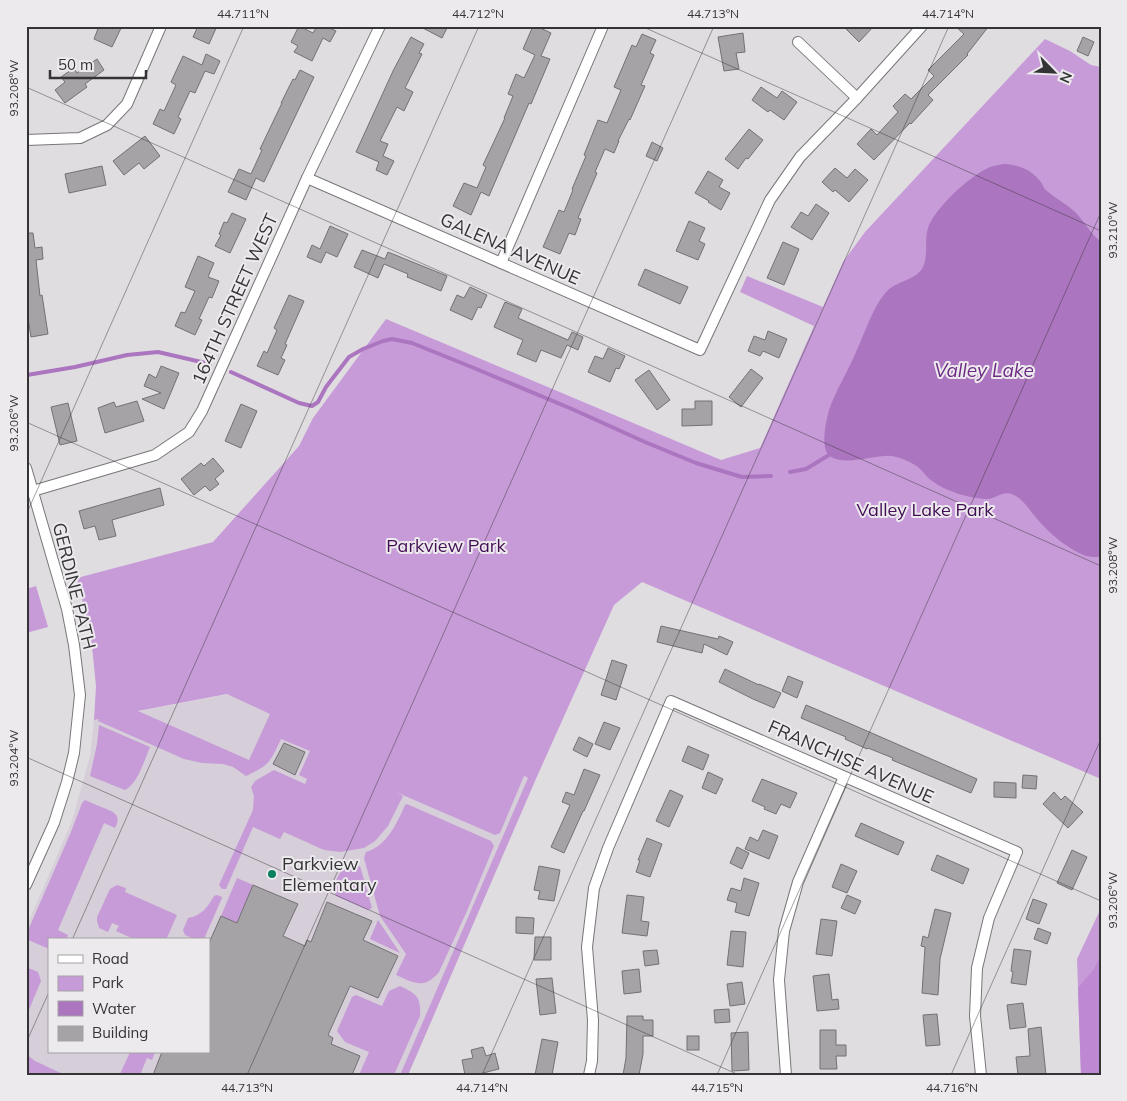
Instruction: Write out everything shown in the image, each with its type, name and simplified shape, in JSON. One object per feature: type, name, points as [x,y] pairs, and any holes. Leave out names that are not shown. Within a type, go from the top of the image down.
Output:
[{"type":"street","points":[[26,140],[80,138],[107,126],[127,104],[161,26]]},
{"type":"street","name":"164TH STREET WEST","points":[[29,492],[155,455],[189,432],[202,411],[307,178],[380,26]]},
{"type":"street","points":[[501,263],[603,26]]},
{"type":"street","points":[[798,42],[857,98],[922,26]]},
{"type":"street","name":"GALENA AVENUE","points":[[307,178],[700,350],[770,200],[800,157],[857,98]]},
{"type":"street","name":"GERDINE PATH","points":[[26,468],[29,492],[67,609],[74,645],[80,695],[74,752],[67,782],[54,823],[26,885]]},
{"type":"street","name":"FRANCHISE AVENUE","points":[[589,1075],[592,1061],[593,1020],[587,947],[594,888],[608,848],[671,702],[1017,852],[989,918],[977,968],[975,1016],[981,1075]]},
{"type":"street","points":[[786,1075],[779,980],[784,931],[798,882],[844,777]]},
{"type":"shaded area","name":"Parkview Elementary","points":[[303,680],[535,781],[408,1075],[26,1075],[26,928],[72,821],[90,756],[94,720]]},
{"type":"shaded area","points":[[1101,955],[1101,1075],[1081,1075],[1078,988],[1094,969]]},
{"type":"green space","points":[[1045,39],[1070,51],[1091,65],[1101,67],[1101,779],[642,582],[614,605],[535,781],[408,1075],[400,1075],[528,778],[524,776],[500,833],[495,835],[396,792],[403,796],[388,826],[375,841],[364,848],[340,852],[324,850],[284,832],[280,839],[253,827],[226,889],[222,889],[219,885],[253,810],[254,796],[251,787],[255,781],[274,770],[305,784],[307,779],[299,775],[310,751],[281,739],[268,762],[260,769],[246,776],[233,767],[223,764],[202,763],[184,759],[98,721],[99,719],[94,720],[96,686],[91,636],[77,578],[213,542],[299,446],[313,418],[386,319],[721,460],[760,448],[814,326],[740,292],[747,276],[823,307],[843,262],[865,232]],"holes":[[[227,694],[270,714],[249,760],[138,711]]]},
{"type":"green space","points":[[36,586],[48,627],[26,633],[26,589]]},
{"type":"green space","points":[[99,725],[150,747],[137,777],[130,787],[125,790],[90,776]]},
{"type":"green space","points":[[85,800],[108,809],[116,815],[118,820],[115,828],[104,823],[58,930],[68,935],[67,938],[48,938],[48,949],[26,939],[26,935],[82,803]]},
{"type":"green space","points":[[407,804],[491,841],[494,846],[439,972],[434,978],[424,983],[414,982],[396,975],[406,954],[380,916],[364,858],[366,852],[380,845],[390,833]]},
{"type":"green space","points":[[360,866],[372,908],[368,910],[336,896],[333,888],[342,871]]},
{"type":"green space","points":[[237,878],[253,885],[237,923],[221,916]]},
{"type":"green space","points":[[117,885],[126,888],[125,892],[177,915],[167,938],[132,938],[116,931],[119,926],[112,923],[108,932],[99,928],[97,917],[110,889]]},
{"type":"green space","points":[[217,895],[222,898],[204,938],[192,938],[185,935],[183,930],[188,918],[200,913],[207,907],[214,896]]},
{"type":"green space","points":[[1101,908],[1101,1075],[1081,1075],[1077,959]]},
{"type":"green space","points":[[378,920],[400,953],[370,939]]},
{"type":"green space","points":[[26,967],[38,972],[41,981],[26,1017]]},
{"type":"green space","points":[[400,986],[410,991],[419,1000],[420,1016],[394,1075],[359,1075],[369,1052],[345,1042],[337,1031],[352,997],[356,995],[382,1006],[389,991]]},
{"type":"green space","points":[[26,1054],[35,1061],[65,1075],[26,1075]]},
{"type":"green space","points":[[129,1054],[154,1054],[152,1060],[147,1058],[140,1075],[119,1075]]},
{"type":"water","name":"Valley Lake","points":[[1004,164],[1015,165],[1033,174],[1046,190],[1075,212],[1101,242],[1101,557],[1086,556],[1060,541],[1048,531],[1018,497],[1010,493],[989,499],[965,496],[937,485],[917,467],[901,458],[884,456],[856,460],[838,460],[831,457],[825,447],[825,431],[829,410],[882,297],[895,285],[914,276],[922,269],[925,259],[928,228],[931,220],[944,203],[979,173],[990,167]]},
{"type":"building","points":[[99,26],[122,26],[112,47],[94,39]]},
{"type":"building","points":[[198,26],[217,26],[209,44],[193,37]]},
{"type":"building","points":[[299,26],[313,33],[317,26],[325,26],[336,31],[330,42],[323,38],[312,61],[294,52],[298,46],[291,42]]},
{"type":"building","points":[[419,26],[448,26],[442,38]]},
{"type":"building","points":[[533,26],[551,33],[541,56],[550,59],[489,196],[481,192],[471,215],[453,206],[464,183],[477,188],[486,167],[483,165],[513,96],[508,94],[516,74],[524,78],[535,55],[523,49]]},
{"type":"building","points":[[843,26],[874,26],[859,42]]},
{"type":"building","points":[[955,26],[989,26],[968,55],[928,95],[933,100],[874,160],[857,144],[871,129],[877,135],[898,112],[893,106],[905,94],[911,99],[934,76],[928,70],[964,34]]},
{"type":"building","points":[[743,33],[745,52],[736,53],[739,69],[724,71],[718,37]]},
{"type":"building","points":[[642,34],[656,40],[650,53],[654,55],[641,85],[645,86],[630,120],[618,141],[614,153],[605,149],[578,218],[581,219],[575,235],[569,233],[560,254],[543,247],[559,210],[564,212],[598,120],[607,123],[621,90],[614,87],[632,45],[636,47]]},
{"type":"building","points":[[411,37],[424,44],[419,53],[422,54],[405,88],[413,92],[404,111],[397,107],[380,141],[388,144],[383,156],[394,161],[387,175],[376,170],[379,162],[356,152],[393,71]]},
{"type":"building","points":[[1083,37],[1094,42],[1088,56],[1077,51]]},
{"type":"building","points":[[206,54],[220,61],[214,74],[205,71],[195,93],[190,91],[178,117],[181,119],[174,134],[153,124],[160,109],[164,111],[176,85],[171,82],[183,56],[202,65]]},
{"type":"building","points":[[97,59],[104,70],[85,84],[87,87],[65,103],[55,90],[65,82],[61,77],[74,68],[77,73]]},
{"type":"building","points":[[300,70],[314,77],[264,182],[256,178],[246,200],[228,192],[239,169],[251,174],[281,103],[293,79],[295,80]]},
{"type":"building","points":[[761,87],[777,98],[782,91],[797,102],[784,120],[770,110],[768,112],[752,100]]},
{"type":"building","points":[[749,129],[763,140],[738,169],[725,159]]},
{"type":"building","points":[[145,136],[160,156],[144,169],[139,163],[124,175],[113,161]]},
{"type":"building","points":[[652,142],[663,148],[657,161],[646,156]]},
{"type":"building","points":[[102,166],[106,185],[69,193],[65,174]]},
{"type":"building","points":[[835,168],[847,178],[855,169],[868,180],[849,202],[822,182]]},
{"type":"building","points":[[708,171],[723,180],[719,187],[730,193],[721,210],[695,193]]},
{"type":"building","points":[[816,204],[829,213],[812,240],[791,227],[801,212],[808,216]]},
{"type":"building","points":[[232,213],[246,219],[230,253],[215,246],[221,235],[219,234],[224,222],[227,223]]},
{"type":"building","points":[[689,221],[705,228],[699,241],[705,244],[698,260],[676,251]]},
{"type":"building","points":[[330,226],[348,234],[337,257],[326,252],[321,263],[307,257],[312,245],[320,249]]},
{"type":"building","points":[[26,233],[33,233],[35,248],[42,247],[43,259],[36,260],[40,296],[42,295],[48,334],[31,337],[26,305]]},
{"type":"building","points":[[783,242],[799,249],[784,285],[767,278]]},
{"type":"building","points":[[362,250],[385,259],[388,252],[447,276],[441,291],[407,277],[408,274],[384,264],[378,278],[354,267]]},
{"type":"building","points":[[198,256],[214,263],[208,277],[219,281],[212,298],[209,297],[199,319],[202,320],[195,335],[175,326],[181,312],[185,313],[195,291],[185,287]]},
{"type":"building","points":[[645,269],[688,287],[680,304],[638,285]]},
{"type":"building","points":[[470,287],[487,295],[481,308],[478,307],[472,320],[450,310],[457,295],[464,298]]},
{"type":"building","points":[[289,295],[304,301],[285,344],[287,345],[281,358],[285,360],[278,375],[257,366],[264,351],[267,353],[277,330],[274,328]]},
{"type":"building","points":[[505,302],[522,309],[518,318],[568,340],[572,332],[583,337],[578,350],[567,345],[561,358],[541,350],[536,362],[517,354],[523,340],[494,327]]},
{"type":"building","points":[[768,331],[787,339],[779,358],[763,351],[760,356],[748,351],[754,336],[765,340]]},
{"type":"building","points":[[608,348],[625,356],[619,369],[616,368],[610,382],[588,372],[595,356],[603,359]]},
{"type":"building","points":[[161,366],[179,373],[164,409],[142,399],[161,393],[144,386],[149,374],[156,378]]},
{"type":"building","points":[[751,369],[763,378],[741,407],[729,397]]},
{"type":"building","points":[[649,370],[670,400],[657,410],[635,380]]},
{"type":"building","points":[[137,401],[144,421],[105,433],[98,408],[114,402],[116,407]]},
{"type":"building","points":[[695,401],[712,401],[712,425],[682,426],[682,409],[695,409]]},
{"type":"building","points":[[68,403],[77,441],[60,445],[51,407]]},
{"type":"building","points":[[241,404],[257,411],[241,448],[225,441]]},
{"type":"building","points":[[213,458],[224,471],[215,479],[219,484],[210,491],[205,486],[194,495],[181,479],[201,463],[204,466]]},
{"type":"building","points":[[160,488],[164,505],[112,520],[116,536],[99,540],[95,526],[84,529],[79,511]]},
{"type":"building","points":[[661,626],[718,639],[719,636],[733,642],[727,655],[704,644],[702,653],[657,642]]},
{"type":"building","points":[[612,660],[627,665],[616,700],[601,695]]},
{"type":"building","points":[[725,669],[781,693],[774,708],[719,682]]},
{"type":"building","points":[[788,676],[803,682],[797,698],[782,691]]},
{"type":"building","points":[[806,705],[977,779],[971,793],[892,760],[893,758],[867,749],[845,739],[846,737],[801,718]]},
{"type":"building","points":[[604,722],[620,728],[610,750],[595,744]]},
{"type":"building","points":[[579,737],[593,744],[587,757],[573,750]]},
{"type":"building","points":[[284,743],[305,752],[295,775],[273,764]]},
{"type":"building","points":[[688,746],[709,755],[703,770],[682,761]]},
{"type":"building","points":[[584,769],[600,775],[564,853],[551,847],[570,805],[562,802],[566,792],[574,795]]},
{"type":"building","points":[[708,772],[723,779],[716,794],[702,788]]},
{"type":"building","points":[[1023,775],[1037,776],[1036,789],[1022,788]]},
{"type":"building","points":[[762,779],[797,793],[790,808],[781,804],[776,814],[752,801]]},
{"type":"building","points":[[994,782],[1016,783],[1016,798],[994,797]]},
{"type":"building","points":[[670,790],[683,796],[669,827],[656,821]]},
{"type":"building","points":[[1054,792],[1061,800],[1065,796],[1083,812],[1068,828],[1043,804]]},
{"type":"building","points":[[861,823],[904,842],[898,855],[855,836]]},
{"type":"building","points":[[763,830],[778,836],[769,859],[745,849],[750,837],[758,841]]},
{"type":"building","points":[[647,838],[662,844],[650,877],[636,872],[640,860],[638,860]]},
{"type":"building","points":[[737,847],[749,853],[742,869],[730,863]]},
{"type":"building","points":[[1072,850],[1087,857],[1072,890],[1057,883]]},
{"type":"building","points":[[937,855],[969,869],[963,884],[931,870]]},
{"type":"building","points":[[841,864],[857,871],[847,893],[832,887]]},
{"type":"building","points":[[539,866],[560,870],[554,901],[538,899],[540,891],[534,890]]},
{"type":"building","points":[[744,878],[759,883],[749,916],[735,912],[737,903],[727,900],[731,888],[741,891]]},
{"type":"building","points":[[253,885],[298,904],[283,936],[305,946],[307,940],[311,942],[327,902],[372,921],[363,940],[398,956],[378,998],[350,986],[328,1035],[333,1038],[331,1044],[360,1056],[352,1075],[153,1075],[161,1054],[210,1054],[210,941],[221,916],[237,923]]},
{"type":"building","points":[[627,895],[644,897],[641,921],[649,922],[647,936],[622,933]]},
{"type":"building","points":[[847,895],[861,901],[855,914],[841,908]]},
{"type":"building","points":[[1033,899],[1047,904],[1039,924],[1026,919]]},
{"type":"building","points":[[935,909],[951,913],[940,959],[938,995],[922,993],[925,947],[921,946],[923,936],[928,938]]},
{"type":"building","points":[[516,917],[534,918],[533,934],[516,933]]},
{"type":"building","points":[[821,919],[837,921],[832,956],[816,954]]},
{"type":"building","points":[[1038,928],[1051,933],[1047,944],[1034,939]]},
{"type":"building","points":[[731,931],[746,932],[743,967],[727,965]]},
{"type":"building","points":[[535,937],[551,937],[551,960],[534,960]]},
{"type":"building","points":[[1014,949],[1031,951],[1026,985],[1011,983]]},
{"type":"building","points":[[657,950],[659,964],[645,966],[643,951]]},
{"type":"building","points":[[639,969],[641,992],[624,994],[622,971]]},
{"type":"building","points":[[829,974],[832,1000],[838,999],[839,1009],[817,1011],[813,976]]},
{"type":"building","points":[[552,978],[556,1013],[540,1015],[536,979]]},
{"type":"building","points":[[742,982],[745,1004],[730,1006],[727,984]]},
{"type":"building","points":[[1023,1003],[1026,1027],[1010,1029],[1007,1005]]},
{"type":"building","points":[[729,1009],[730,1022],[715,1023],[714,1010]]},
{"type":"building","points":[[937,1014],[940,1045],[926,1046],[923,1015]]},
{"type":"building","points":[[627,1016],[643,1016],[643,1020],[653,1020],[653,1036],[643,1036],[643,1054],[639,1075],[623,1075],[626,1058]]},
{"type":"building","points":[[1041,1027],[1046,1075],[1018,1075],[1016,1057],[1030,1056],[1028,1029]]},
{"type":"building","points":[[820,1030],[836,1030],[836,1045],[846,1045],[846,1056],[836,1056],[837,1069],[820,1069]]},
{"type":"building","points":[[748,1032],[749,1070],[732,1071],[731,1033]]},
{"type":"building","points":[[687,1036],[699,1036],[699,1050],[687,1050]]},
{"type":"building","points":[[542,1039],[558,1042],[552,1075],[535,1075]]},
{"type":"building","points":[[483,1047],[486,1056],[495,1053],[499,1069],[475,1075],[465,1075],[462,1060],[473,1058],[471,1050]]},
{"type":"waterway","points":[[231,372],[299,403],[312,406],[318,402],[326,387],[349,357],[363,349],[392,339],[412,343],[474,368],[696,463],[742,477],[771,476]]},
{"type":"waterway","points":[[27,375],[75,367],[127,355],[158,352],[210,364]]},
{"type":"waterway","points":[[790,472],[806,469],[829,455]]},
{"type":"place","name":"Parkview Elementary","points":[[272,874]]},
{"type":"park label","name":"Valley Lake Park","points":[[925,510]]},
{"type":"park label","name":"Parkview Park","points":[[446,546]]}]
